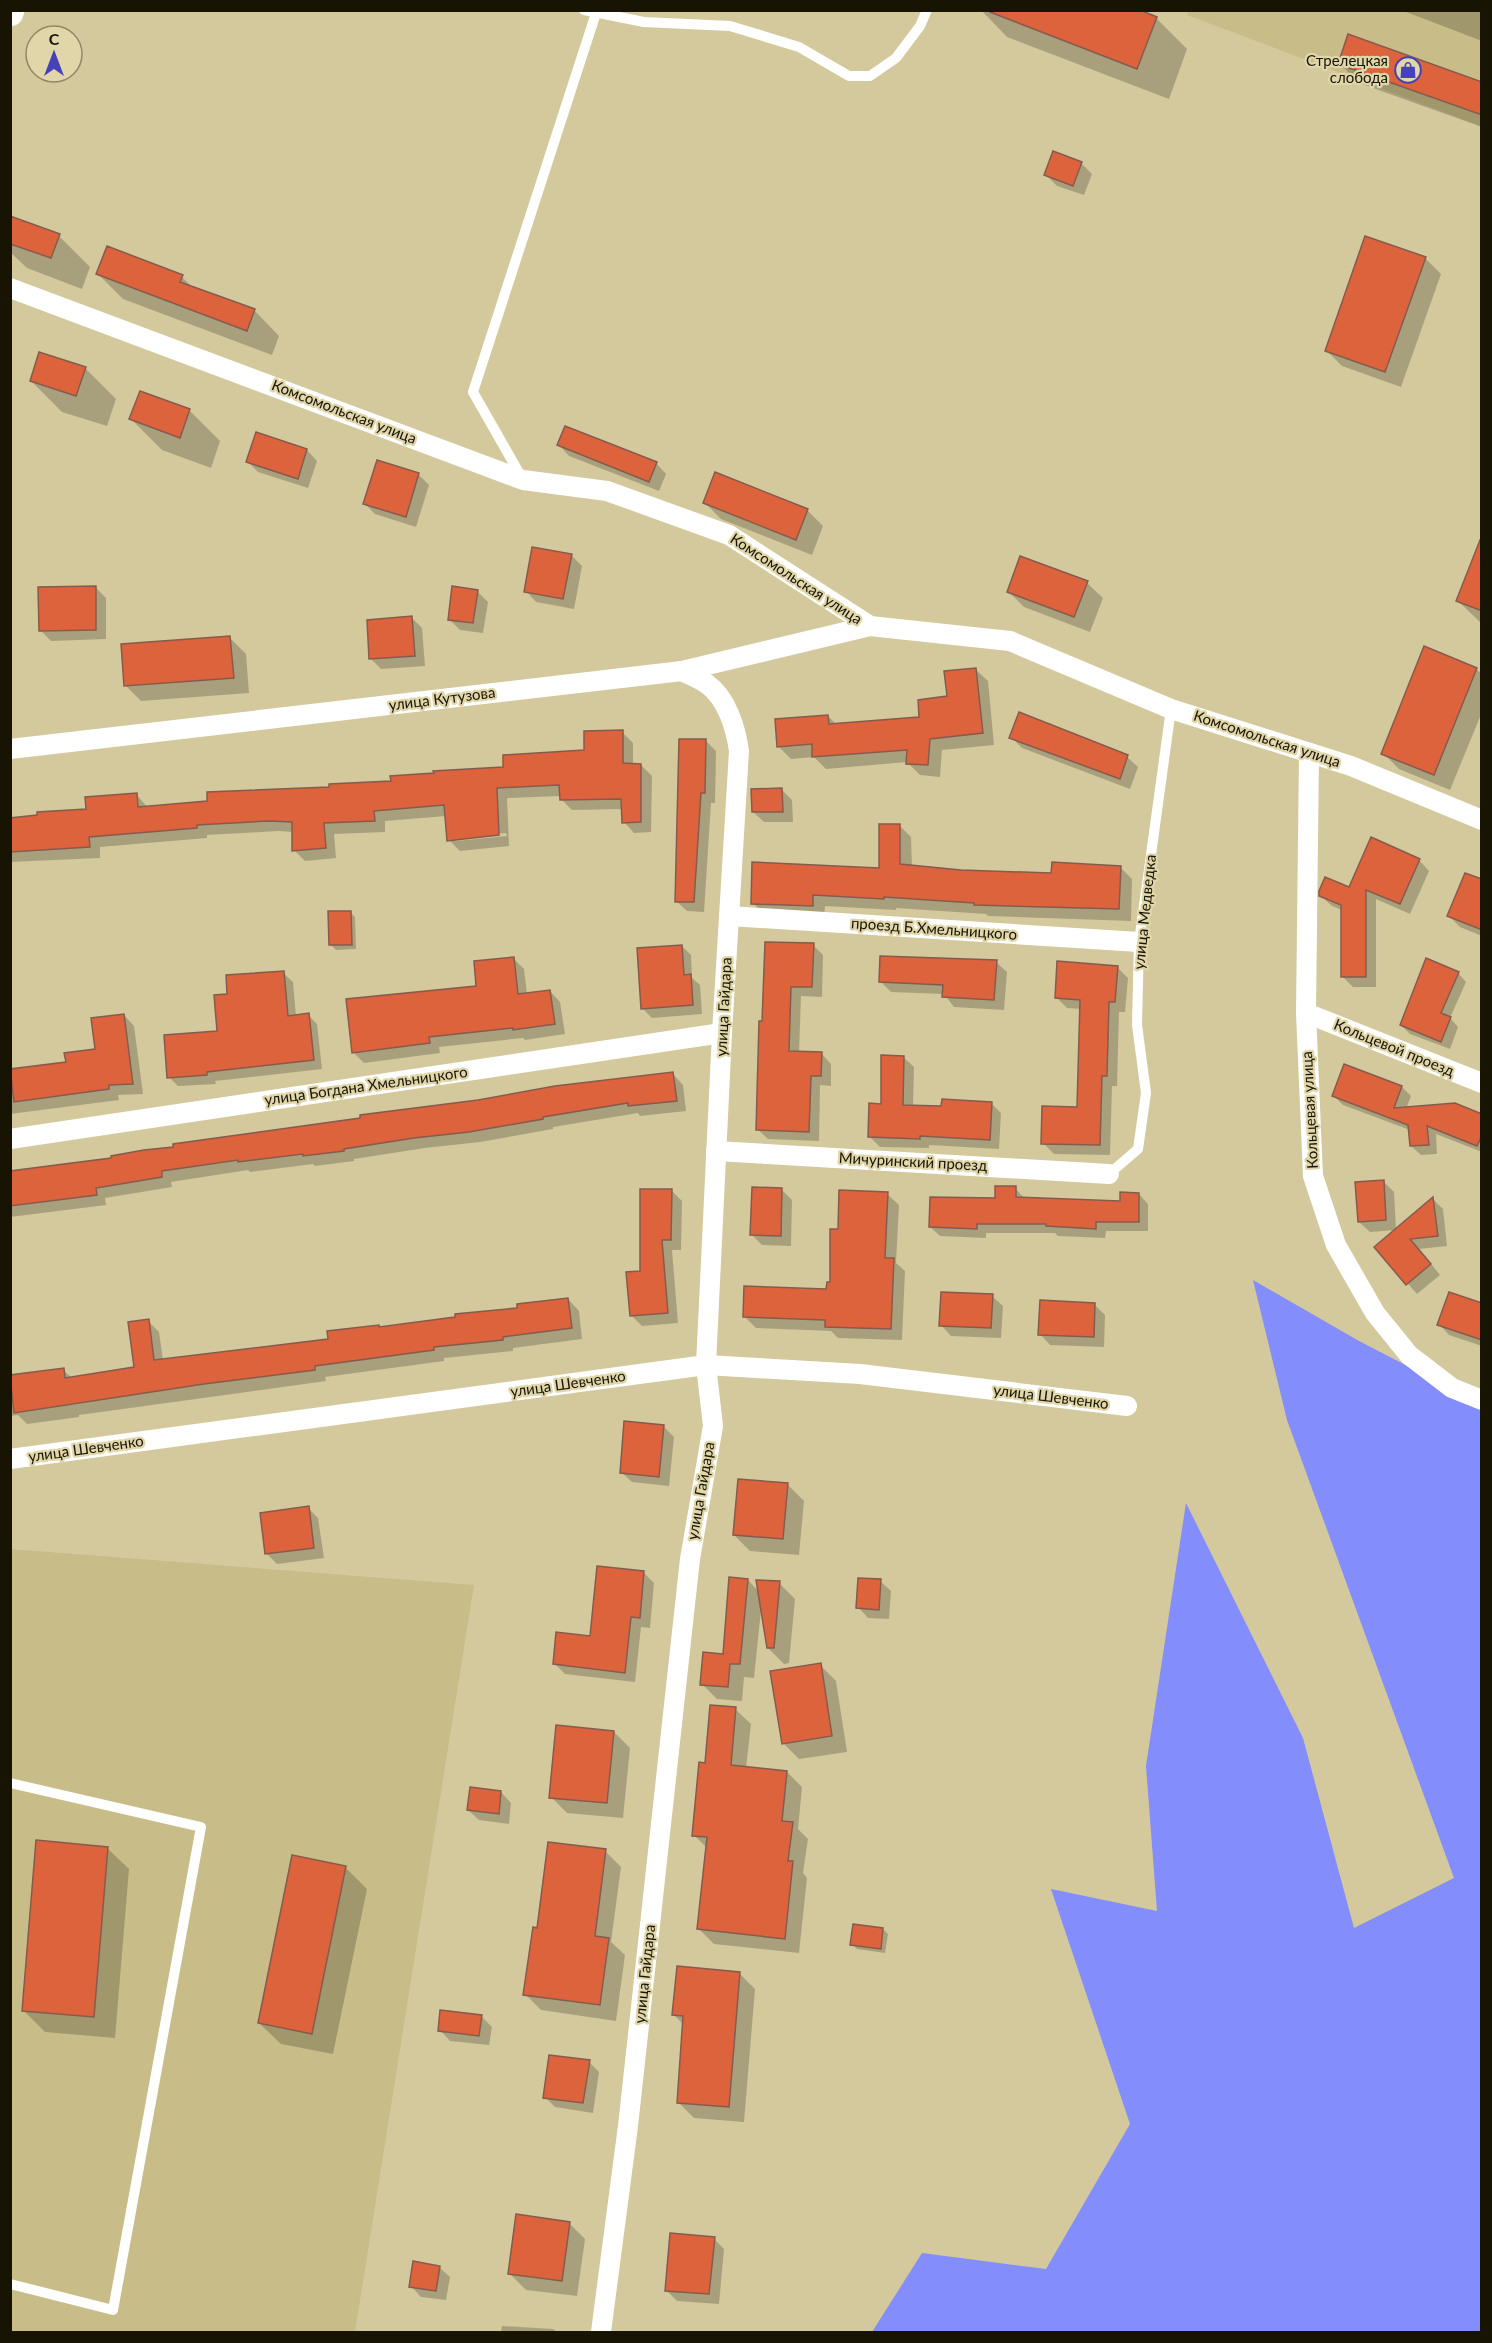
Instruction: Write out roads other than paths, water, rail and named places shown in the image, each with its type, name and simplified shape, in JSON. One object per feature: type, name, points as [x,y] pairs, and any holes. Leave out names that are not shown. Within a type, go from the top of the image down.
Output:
[{"type":"street","name":"Комсомольская улица","points":[[10,288],[523,480],[607,491],[729,535],[870,626],[1010,641],[1171,709],[1351,766],[1482,820]]},
{"type":"street","name":"улица Кутузова","points":[[10,749],[682,671],[870,626]]},
{"type":"street","name":"улица Гайдара","points":[[601,2332],[628,2126],[690,1559],[713,1426],[706,1365],[722,1033],[739,751],[735,725],[709,685],[682,671]]},
{"type":"street","name":"Кольцевая улица","points":[[1309,753],[1306,1013],[1313,1176],[1336,1245],[1375,1313],[1409,1355],[1452,1388],[1482,1400]]},
{"type":"street","name":"проезд Б.Хмельницкого","points":[[729,916],[1139,942]]},
{"type":"street","name":"Кольцевой проезд","points":[[1306,1013],[1482,1083]]},
{"type":"street","name":"улица Богдана Хмельницкого","points":[[10,1139],[722,1033]]},
{"type":"street","name":"Мичуринский проезд","points":[[716,1150],[1110,1174]]},
{"type":"street","name":"улица Шевченко","points":[[10,1459],[706,1365],[860,1374],[1126,1406]]},
{"type":"lane","points":[[584,10],[644,22],[730,26],[799,47],[849,76],[870,76],[896,58],[920,26],[927,10]]},
{"type":"lane","points":[[523,480],[473,392],[597,12]]},
{"type":"lane","name":"улица Медведка","points":[[1110,1174],[1138,1149],[1146,1093],[1137,1025],[1139,942],[1171,709]]},
{"type":"lane","points":[[10,1783],[201,1827],[113,2310],[10,2284]]},
{"type":"place","name":"Стрелецкая слобода","points":[[1408,70]]}]
